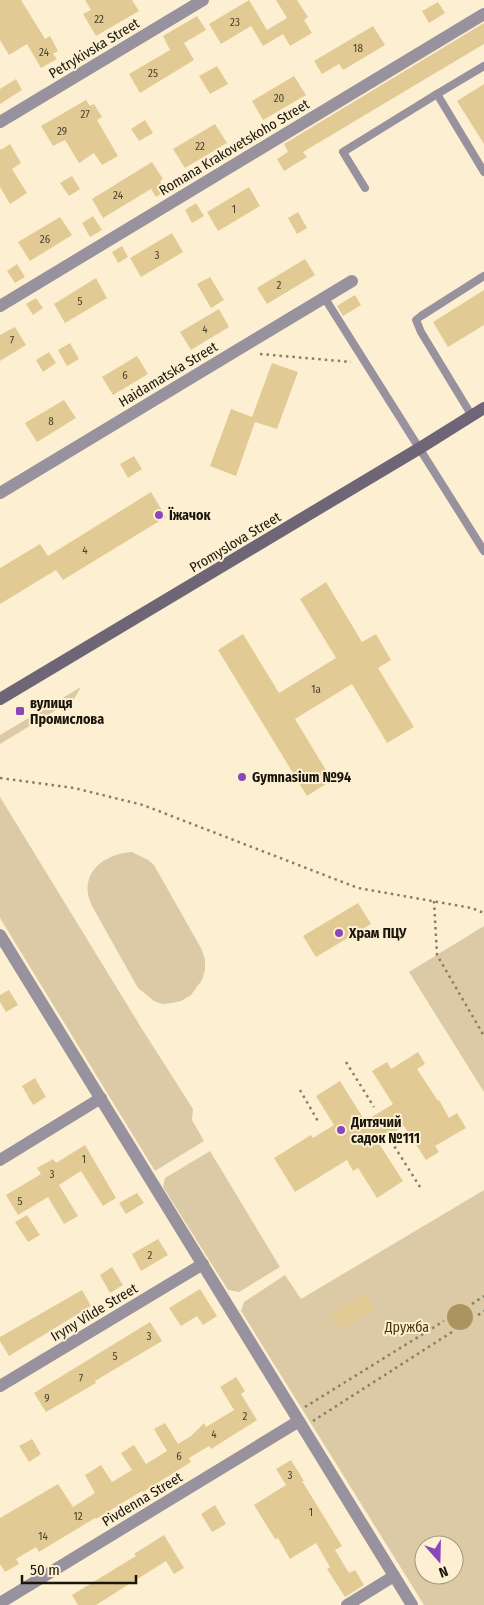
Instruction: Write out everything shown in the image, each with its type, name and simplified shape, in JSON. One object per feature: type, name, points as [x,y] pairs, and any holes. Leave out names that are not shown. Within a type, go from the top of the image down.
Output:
[{"type":"street","name":"Petrykivska Street","points":[[0,122],[204,0]]},
{"type":"street","name":"Romana Krakovetskoho Street","points":[[0,306],[484,14]]},
{"type":"street","name":"Haidamatska Street","points":[[0,493],[352,281]]},
{"type":"street","name":"Promyslova Street","points":[[0,699],[484,408]]},
{"type":"street","points":[[0,936],[204,1264],[412,1605]]},
{"type":"street","points":[[0,1160],[101,1098]]},
{"type":"street","name":"Iryny Vilde Street","points":[[0,1386],[204,1264]]},
{"type":"street","name":"Pivdenna Street","points":[[0,1603],[299,1420]]},
{"type":"street","points":[[347,1605],[394,1576]]},
{"type":"lane","points":[[365,188],[343,152],[484,66]]},
{"type":"lane","points":[[437,94],[484,172]]},
{"type":"lane","points":[[472,416],[417,327],[416,320],[484,276]]},
{"type":"lane","points":[[324,297],[483,549]]},
{"type":"path","points":[[235,351],[365,363]]},
{"type":"path","points":[[0,778],[74,788],[143,805],[358,888],[472,908],[484,913]]},
{"type":"path","points":[[434,901],[436,955],[484,1036]]},
{"type":"path","points":[[346,1062],[374,1107]]},
{"type":"path","points":[[300,1090],[319,1123]]},
{"type":"path","points":[[391,1141],[420,1186]]},
{"type":"path","points":[[472,1304],[484,1296]]},
{"type":"path","points":[[478,1314],[484,1311]]},
{"type":"path","points":[[299,1420],[444,1321]]},
{"type":"path","points":[[299,1420],[452,1332]]},
{"type":"green space","points":[[81,687],[74,699],[0,744],[0,735]]},
{"type":"green space","points":[[0,797],[193,1109],[192,1120],[204,1141],[155,1171],[0,918]]},
{"type":"green space","points":[[132,852],[154,865],[202,950],[205,970],[202,980],[191,995],[181,1001],[162,1004],[154,1001],[138,988],[92,906],[88,895],[90,876],[95,868],[111,857]]},
{"type":"green space","points":[[484,926],[484,1092],[409,972]]},
{"type":"green space","points":[[210,1151],[280,1267],[239,1292],[228,1290],[163,1187],[165,1178]]},
{"type":"green space","name":"Дружба","points":[[484,1190],[484,1605],[424,1605],[241,1311],[244,1302],[285,1275],[301,1299]]},
{"type":"shaded area","points":[[460,1304],[469,1308],[473,1317],[469,1326],[460,1330],[451,1326],[447,1317],[451,1308]]},
{"type":"building","points":[[0,0],[21,0],[45,39],[50,36],[58,51],[53,54],[57,59],[41,68],[27,44],[9,55],[0,40]]},
{"type":"building","points":[[85,0],[132,0],[139,11],[96,36],[83,14],[91,10]]},
{"type":"building","points":[[249,0],[267,30],[287,18],[276,0],[297,0],[308,17],[304,20],[312,33],[290,46],[283,34],[263,46],[251,26],[221,44],[209,24]]},
{"type":"building","points":[[438,2],[445,13],[429,23],[422,11]]},
{"type":"building","points":[[197,16],[206,30],[184,43],[194,60],[140,93],[129,74],[170,50],[163,36]]},
{"type":"building","points":[[484,23],[484,44],[303,152],[307,157],[284,171],[277,159],[288,152],[284,144]]},
{"type":"building","points":[[373,26],[385,45],[343,70],[339,64],[322,74],[314,61]]},
{"type":"building","points":[[217,66],[228,84],[210,94],[199,76]]},
{"type":"building","points":[[294,76],[306,95],[263,120],[252,101]]},
{"type":"building","points":[[16,79],[22,90],[0,104],[0,89]]},
{"type":"building","points":[[484,84],[484,144],[457,101]]},
{"type":"building","points":[[86,100],[90,106],[94,104],[102,117],[97,120],[118,156],[102,165],[94,153],[79,163],[65,140],[53,146],[41,126]]},
{"type":"building","points":[[145,120],[153,133],[139,141],[131,129]]},
{"type":"building","points":[[215,124],[227,143],[185,168],[173,149]]},
{"type":"building","points":[[10,144],[21,163],[12,169],[27,193],[10,204],[0,187],[0,148],[1,150]]},
{"type":"building","points":[[152,162],[163,179],[160,181],[166,191],[156,197],[151,189],[103,218],[92,199]]},
{"type":"building","points":[[72,176],[80,189],[69,196],[60,183]]},
{"type":"building","points":[[249,187],[260,206],[218,231],[207,212]]},
{"type":"building","points":[[196,203],[204,216],[192,223],[185,210]]},
{"type":"building","points":[[298,212],[307,228],[297,234],[288,218]]},
{"type":"building","points":[[93,216],[102,230],[90,237],[82,223]]},
{"type":"building","points":[[60,217],[72,235],[30,261],[18,242]]},
{"type":"building","points":[[172,233],[183,252],[141,277],[130,258]]},
{"type":"building","points":[[122,246],[128,257],[118,263],[112,252]]},
{"type":"building","points":[[305,259],[315,275],[267,304],[257,288]]},
{"type":"building","points":[[17,264],[25,277],[15,283],[7,271]]},
{"type":"building","points":[[210,277],[224,300],[211,308],[197,284]]},
{"type":"building","points":[[96,278],[107,298],[65,323],[54,304]]},
{"type":"building","points":[[484,290],[484,325],[448,347],[433,322]]},
{"type":"building","points":[[355,295],[361,305],[343,316],[337,306]]},
{"type":"building","points":[[36,298],[43,308],[33,315],[26,304]]},
{"type":"building","points":[[219,309],[229,327],[191,350],[180,332]]},
{"type":"building","points":[[15,327],[26,345],[0,361],[0,335]]},
{"type":"building","points":[[70,343],[79,359],[67,366],[58,350]]},
{"type":"building","points":[[49,352],[56,363],[43,372],[36,360]]},
{"type":"building","points":[[137,356],[148,374],[113,395],[102,377]]},
{"type":"building","points":[[272,363],[298,372],[277,429],[255,422],[236,476],[210,466],[231,409],[252,417]]},
{"type":"building","points":[[64,400],[76,418],[37,442],[25,423]]},
{"type":"building","points":[[134,456],[142,469],[128,478],[120,464]]},
{"type":"building","points":[[151,492],[166,517],[63,580],[56,570],[0,604],[0,568],[40,544],[48,556]]},
{"type":"building","points":[[326,582],[362,642],[376,634],[391,660],[378,668],[414,727],[387,743],[352,684],[295,719],[332,780],[307,796],[218,650],[243,634],[279,693],[336,658],[300,599]]},
{"type":"building","points":[[358,903],[371,924],[316,957],[303,936]]},
{"type":"building","points":[[9,990],[18,1005],[6,1012],[0,1002],[0,995]]},
{"type":"building","points":[[418,1052],[425,1064],[417,1069],[449,1118],[457,1113],[466,1128],[435,1146],[439,1152],[426,1160],[404,1126],[378,1142],[403,1181],[377,1198],[358,1168],[353,1171],[347,1160],[295,1192],[274,1158],[311,1135],[313,1138],[334,1125],[316,1096],[340,1081],[365,1121],[393,1104],[372,1071],[387,1062],[391,1069]]},
{"type":"building","points":[[35,1078],[46,1097],[33,1105],[22,1086]]},
{"type":"building","points":[[85,1145],[116,1198],[103,1206],[81,1171],[59,1185],[78,1216],[64,1224],[48,1197],[18,1215],[6,1195],[41,1174],[37,1168],[53,1159],[56,1163]]},
{"type":"building","points":[[137,1193],[144,1203],[126,1214],[119,1203]]},
{"type":"building","points":[[27,1215],[40,1235],[28,1242],[15,1222]]},
{"type":"building","points":[[158,1239],[168,1255],[141,1271],[132,1254]]},
{"type":"building","points":[[112,1267],[123,1285],[110,1293],[100,1275]]},
{"type":"building","points":[[200,1289],[217,1316],[203,1325],[197,1316],[181,1326],[169,1308]]},
{"type":"building","points":[[82,1290],[91,1306],[9,1356],[0,1341],[0,1337]]},
{"type":"building","points":[[366,1294],[375,1309],[340,1330],[331,1314]]},
{"type":"building","points":[[150,1322],[162,1341],[46,1412],[34,1393]]},
{"type":"building","points":[[236,1377],[245,1391],[241,1394],[257,1420],[211,1449],[209,1446],[189,1458],[191,1462],[39,1552],[36,1547],[16,1559],[19,1564],[5,1572],[0,1564],[0,1518],[58,1484],[73,1507],[95,1493],[85,1475],[101,1465],[112,1482],[132,1470],[121,1453],[134,1445],[146,1464],[167,1451],[154,1429],[165,1423],[178,1444],[191,1436],[204,1423],[206,1427],[234,1410],[220,1387]]},
{"type":"building","points":[[32,1439],[41,1454],[29,1462],[19,1446]]},
{"type":"building","points":[[291,1460],[342,1546],[335,1550],[349,1573],[355,1570],[364,1585],[345,1597],[327,1569],[330,1567],[316,1543],[290,1559],[278,1538],[275,1539],[254,1505],[286,1485],[276,1469]]},
{"type":"building","points":[[215,1505],[226,1524],[212,1532],[201,1514]]},
{"type":"building","points":[[164,1535],[184,1568],[174,1574],[166,1561],[96,1605],[78,1605],[72,1595],[136,1556],[134,1554]]},
{"type":"place","name":"Їжачок","points":[[159,515]]},
{"type":"place","name":"вулиця Промислова","points":[[20,711]]},
{"type":"place","name":"Gymnasium №94","points":[[242,777]]},
{"type":"place","name":"Храм ПЦУ","points":[[339,933]]},
{"type":"place","name":"Дитячий садок №111","points":[[341,1130]]}]
